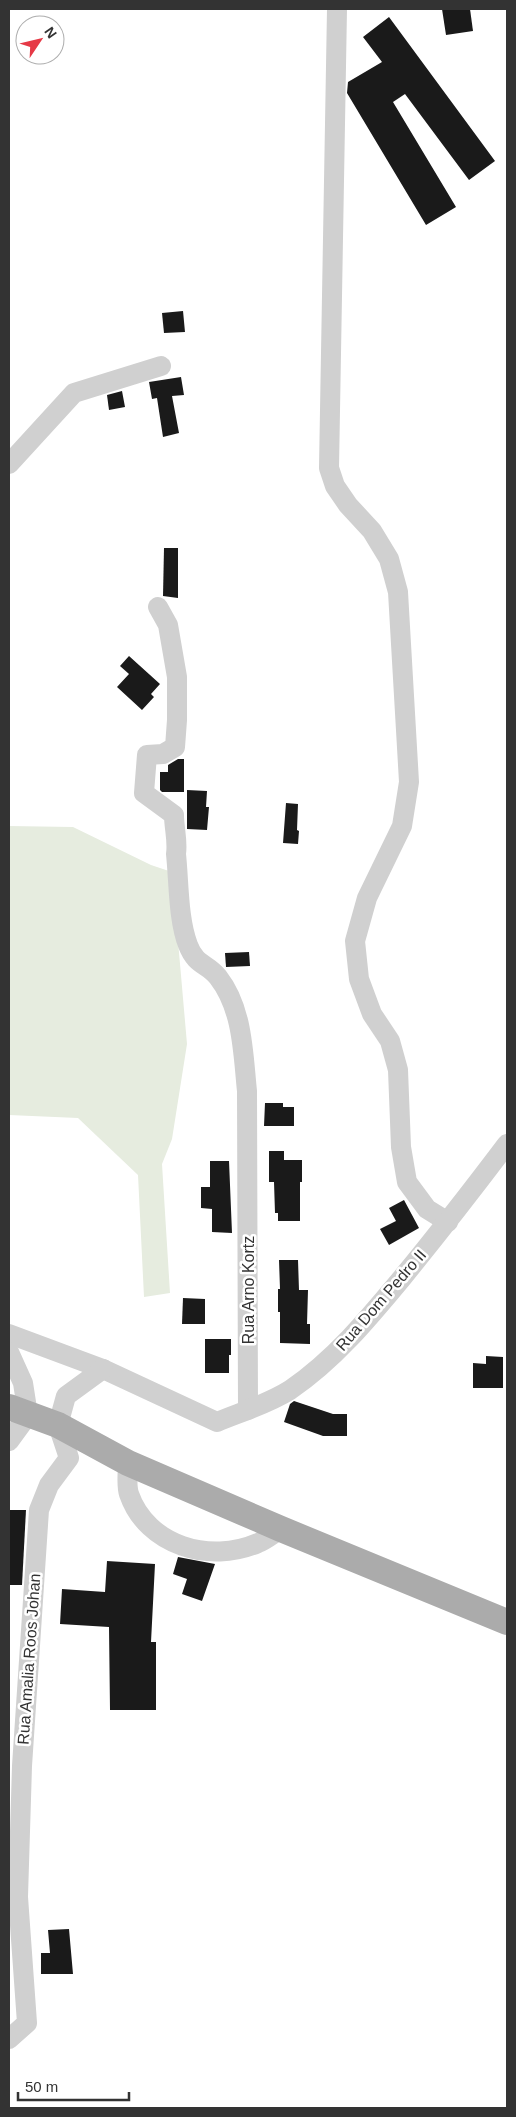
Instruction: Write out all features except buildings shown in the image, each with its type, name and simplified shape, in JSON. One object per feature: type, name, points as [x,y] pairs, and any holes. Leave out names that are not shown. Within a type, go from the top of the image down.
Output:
[{"type":"main road","points":[[18,1411],[58,1425],[128,1463],[281,1529],[507,1622]]},
{"type":"street","points":[[337,9],[329,468],[335,486],[372,531],[389,559],[398,592],[409,782],[402,826],[367,898],[356,941],[360,979],[372,1014],[390,1041],[398,1070],[401,1147],[407,1182],[426,1209],[448,1222]]},
{"type":"street","points":[[9,464],[74,393],[161,366]]},
{"type":"street","name":"Rua Arno Kortz","points":[[158,608],[168,625],[177,677],[175,747],[163,754],[147,755],[144,793],[174,815],[184,933],[194,958],[217,976],[228,992],[237,1018],[243,1047],[247,1091],[248,1410]]},
{"type":"street","name":"Rua Dom Pedro II","points":[[9,1334],[103,1369],[217,1422],[248,1410],[289,1390],[326,1361],[360,1330],[448,1222],[507,1144]]},
{"type":"street","points":[[9,1352],[23,1383],[18,1411],[9,1441]]},
{"type":"street","points":[[58,1425],[66,1396],[103,1369]]},
{"type":"street","name":"Rua Amalia Roos Johan","points":[[9,2039],[27,2023],[18,1897],[22,1766],[39,1510],[49,1485],[69,1458],[58,1425]]},
{"type":"street","points":[[128,1463],[129,1492],[141,1518],[164,1538],[191,1550],[227,1551],[258,1543],[281,1529]]},
{"type":"shaded area","points":[[9,826],[73,827],[151,865],[172,872],[187,1044],[172,1139],[162,1164],[170,1293],[144,1297],[138,1175],[78,1118],[9,1115]]}]
